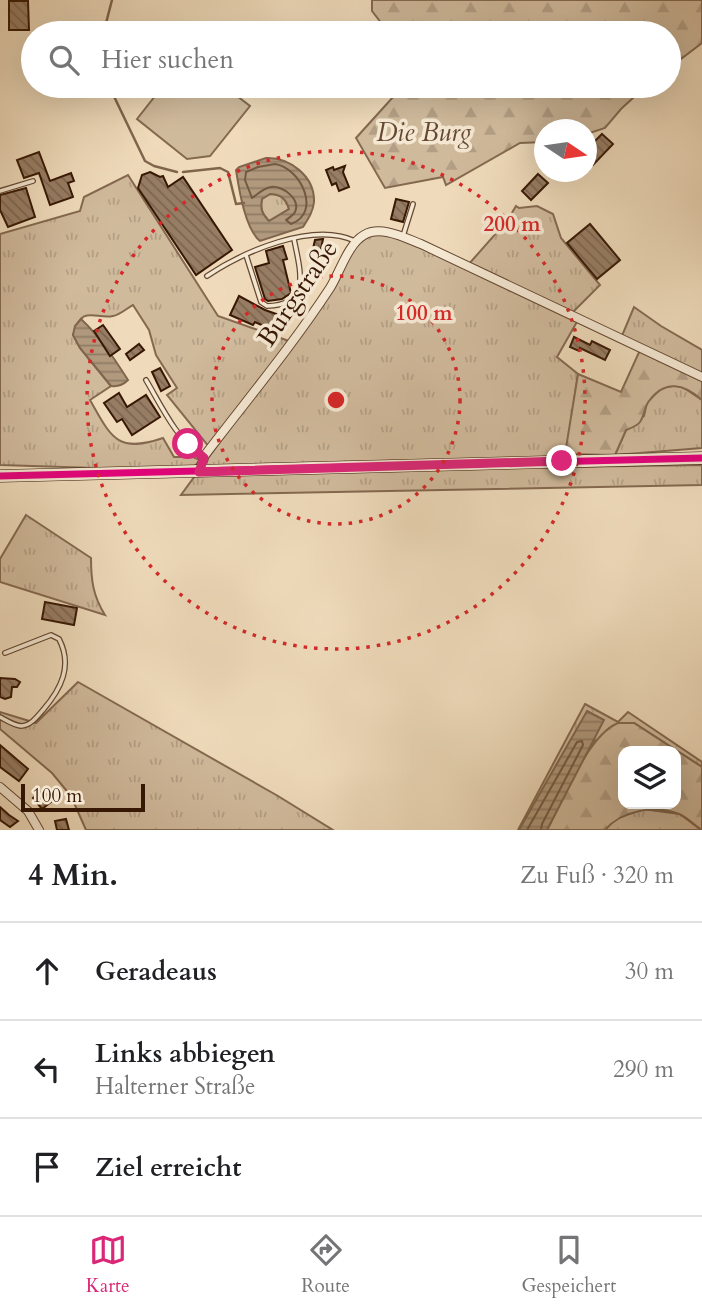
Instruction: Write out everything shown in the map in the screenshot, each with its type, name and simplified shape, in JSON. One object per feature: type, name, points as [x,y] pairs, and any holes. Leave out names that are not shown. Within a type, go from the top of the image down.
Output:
[{"type":"main road","points":[[0,476],[702,458]]},
{"type":"street","name":"Burgstraße","points":[[199,472],[204,458],[330,288],[357,242],[363,235],[371,232],[402,237],[702,377]]},
{"type":"street","points":[[0,787],[28,811],[39,830]]},
{"type":"lane","points":[[0,191],[33,181]]},
{"type":"lane","points":[[402,237],[413,204]]},
{"type":"lane","points":[[207,276],[228,262],[317,233],[332,234],[357,242]]},
{"type":"lane","points":[[246,256],[261,302],[267,306],[282,304],[292,300],[300,286],[301,276],[294,239]]},
{"type":"lane","points":[[146,380],[171,422],[188,444],[204,458]]},
{"type":"lane","points":[[0,716],[20,726],[29,724],[36,718],[58,692],[66,659],[59,639],[51,635],[5,653]]},
{"type":"green space","points":[[372,0],[702,0],[702,43],[681,59],[681,21],[380,21],[372,11]]},
{"type":"green space","points":[[154,98],[240,98],[250,106],[210,156],[187,159],[137,119]]},
{"type":"green space","name":"Die Burg","points":[[392,98],[633,98],[605,128],[597,131],[597,119],[534,119],[534,142],[520,143],[446,185],[443,177],[385,188],[356,138]]},
{"type":"green space","points":[[128,175],[218,316],[289,341],[209,447],[167,395],[177,388],[156,355],[149,330],[133,305],[113,316],[85,316],[73,335],[80,348],[111,386],[90,400],[110,433],[125,443],[135,444],[163,438],[174,457],[193,457],[200,460],[191,471],[0,465],[0,234],[80,211],[84,197]]},
{"type":"green space","points":[[270,194],[282,198],[289,209],[269,221],[261,206],[262,199]]},
{"type":"green space","points":[[516,206],[537,206],[553,214],[561,238],[600,285],[571,314],[468,265],[507,221]]},
{"type":"green space","points":[[372,234],[393,235],[578,320],[557,357],[578,374],[564,467],[702,465],[702,485],[181,495],[291,345],[353,248]]},
{"type":"green space","points":[[634,307],[702,350],[702,376],[621,338]]},
{"type":"green space","points":[[640,350],[702,378],[702,400],[682,387],[662,389],[647,403],[640,422],[626,430],[615,455],[565,454],[578,374],[621,392]]},
{"type":"green space","points":[[674,384],[702,400],[702,448],[615,455],[626,430],[644,416],[647,402],[664,386]]},
{"type":"green space","points":[[26,515],[91,558],[94,588],[105,615],[0,582],[0,559]]},
{"type":"green space","points":[[78,682],[333,830],[86,830],[71,796],[52,773],[0,729],[0,712],[36,723]]},
{"type":"green space","points":[[585,704],[618,722],[628,712],[678,746],[670,746],[634,723],[594,741],[547,830],[518,830]]},
{"type":"green space","points":[[618,723],[634,723],[670,746],[618,746],[618,809],[681,809],[681,753],[702,767],[702,830],[679,814],[649,810],[620,818],[605,830],[547,830],[577,770],[596,741]]},
{"type":"green space","points":[[681,748],[702,762],[702,767],[681,753]]},
{"type":"green space","points":[[643,809],[680,814],[701,830],[605,830],[613,820]]},
{"type":"water","points":[[266,158],[283,161],[299,170],[310,184],[314,202],[303,227],[260,241],[250,228],[244,208],[236,170]],"holes":[[[270,194],[282,198],[289,209],[269,221],[261,206],[262,199]]]},
{"type":"water","points":[[81,319],[101,340],[128,380],[124,383],[111,386],[80,348],[73,335],[75,326]]},
{"type":"water","points":[[587,711],[604,720],[547,830],[519,830]]},
{"type":"building","points":[[9,1],[28,1],[29,21],[21,21],[21,30],[9,30]]},
{"type":"building","points":[[602,134],[613,144],[597,161],[597,139]]},
{"type":"building","points":[[39,152],[50,181],[71,173],[74,181],[68,183],[73,197],[50,205],[39,173],[24,178],[17,160]]},
{"type":"building","points":[[345,166],[343,172],[349,187],[339,191],[336,183],[332,185],[326,170]]},
{"type":"building","points":[[150,172],[163,176],[168,187],[183,177],[232,250],[196,275],[138,188],[142,175]]},
{"type":"building","points":[[534,178],[534,182],[548,183],[531,200],[522,191]]},
{"type":"building","points":[[26,188],[35,217],[8,227],[0,210],[0,195]]},
{"type":"building","points":[[396,199],[409,202],[403,222],[391,219]]},
{"type":"building","points":[[590,224],[620,260],[597,279],[567,243]]},
{"type":"building","points":[[323,239],[320,254],[312,253],[315,240]]},
{"type":"building","points":[[283,246],[287,259],[283,260],[291,293],[282,299],[268,301],[255,267],[269,263],[266,251]]},
{"type":"building","points":[[239,296],[285,317],[277,332],[230,315]]},
{"type":"building","points":[[103,325],[120,349],[110,356],[94,331]]},
{"type":"building","points":[[574,337],[590,345],[592,341],[610,350],[605,360],[580,348],[579,351],[570,347]]},
{"type":"building","points":[[139,344],[144,350],[130,360],[126,354]]},
{"type":"building","points":[[160,368],[170,386],[161,391],[152,372]]},
{"type":"building","points":[[119,393],[127,407],[146,395],[160,417],[132,435],[122,419],[117,422],[104,403]]},
{"type":"building","points":[[45,602],[77,608],[74,625],[42,619]]},
{"type":"building","points":[[0,678],[20,682],[17,687],[12,687],[11,697],[0,697]]},
{"type":"building","points":[[0,745],[28,769],[19,781],[0,767]]},
{"type":"building","points":[[44,790],[52,801],[42,809],[33,798]]},
{"type":"building","points":[[0,807],[18,821],[10,827],[0,820]]},
{"type":"building","points":[[66,819],[69,830],[57,830],[55,821]]},
{"type":"waterway","points":[[107,21],[112,0]]},
{"type":"waterway","points":[[115,98],[145,161],[177,172]]},
{"type":"waterway","points":[[183,172],[220,168],[228,172],[236,204],[244,203]]},
{"type":"transit line","points":[[0,476],[702,458]]},
{"type":"route","points":[[188,444],[204,458],[199,472],[562,461]]}]
